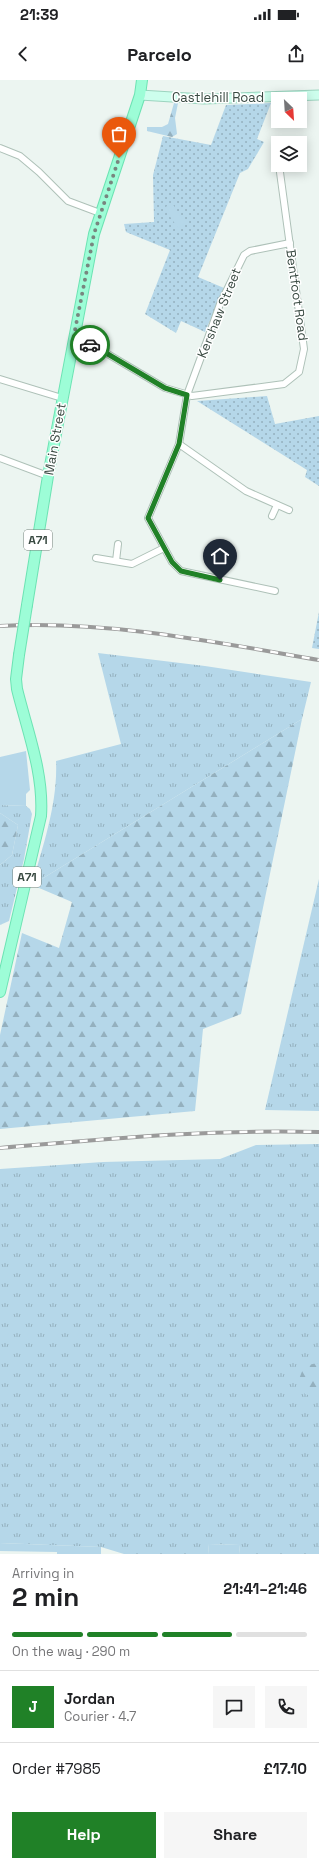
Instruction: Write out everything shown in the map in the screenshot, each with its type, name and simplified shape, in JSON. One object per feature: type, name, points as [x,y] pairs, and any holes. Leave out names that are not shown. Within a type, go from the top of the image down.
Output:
[{"type":"main road","name":"Main Street","points":[[0,992],[39,824],[42,803],[36,766],[17,689],[16,679],[19,655],[48,476],[94,234],[140,95],[142,80]]},
{"type":"main road","name":"Castlehill Road","points":[[140,95],[204,99],[319,95]]},
{"type":"street","points":[[0,148],[20,156],[39,172],[68,201],[100,213]]},
{"type":"street","name":"Bentfoot Road","points":[[73,340],[85,343],[101,350],[165,388],[192,396],[284,384],[299,372],[304,349],[280,172]]},
{"type":"street","name":"Kershaw Street","points":[[164,548],[148,518],[179,444],[187,395],[220,304],[244,255],[250,251],[290,243]]},
{"type":"street","points":[[0,379],[62,398]]},
{"type":"street","points":[[179,444],[246,491],[290,510]]},
{"type":"street","points":[[0,458],[48,476]]},
{"type":"street","points":[[272,516],[277,505]]},
{"type":"street","points":[[116,561],[118,544]]},
{"type":"street","points":[[96,558],[132,564],[164,548],[172,562],[181,571],[275,590]]},
{"type":"green space","points":[[174,103],[178,103],[175,118],[177,134],[172,137],[147,131],[147,127],[162,127],[168,124]]},
{"type":"green space","points":[[271,103],[257,139],[264,142],[248,169],[240,173],[198,277],[224,288],[205,332],[181,321],[176,333],[145,314],[170,250],[126,232],[124,224],[154,222],[153,175],[163,136],[211,145],[226,105]]},
{"type":"green space","points":[[172,203],[185,223],[178,228],[164,208]]},
{"type":"green space","points":[[267,396],[275,424],[319,416],[319,486],[305,477],[307,470],[197,401]]},
{"type":"green space","points":[[319,612],[319,649],[312,648]]},
{"type":"green space","points":[[98,653],[205,666],[311,682],[302,719],[32,885],[49,824],[55,792],[56,761],[121,744]]},
{"type":"green space","points":[[302,719],[241,1014],[203,1029],[195,1111],[0,1129],[0,1035],[22,933],[59,948],[72,902],[32,885]]},
{"type":"green space","points":[[26,751],[30,790],[26,794],[26,806],[0,805],[0,757]]},
{"type":"green space","points":[[0,805],[26,806],[30,809],[32,814],[24,859],[9,921],[0,925],[0,865],[12,855],[18,825],[0,813]]},
{"type":"green space","points":[[0,813],[18,825],[12,855],[0,865]]},
{"type":"green space","points":[[319,879],[319,1111],[265,1110]]},
{"type":"green space","points":[[319,1144],[319,1554],[239,1554],[240,1545],[209,1544],[208,1554],[124,1554],[101,1547],[0,1543],[0,1169],[103,1162],[220,1159],[256,1145]]},
{"type":"green space","points":[[317,1363],[319,1364],[319,1398],[305,1394],[298,1382],[304,1366]]},
{"type":"green space","points":[[0,1543],[101,1547],[101,1554],[57,1554],[57,1552],[0,1551]]},
{"type":"green space","points":[[209,1544],[240,1545],[239,1554],[208,1554]]},
{"type":"railway","points":[[0,626],[40,625],[120,629],[200,640],[319,660]]},
{"type":"railway","points":[[0,1148],[199,1133],[279,1131],[319,1132]]},
{"type":"way so far","points":[[90,345],[73,340],[94,234],[119,158]]},
{"type":"route","points":[[90,345],[165,388],[187,395],[179,444],[148,518],[172,562],[181,571],[192,575],[220,580]]}]
